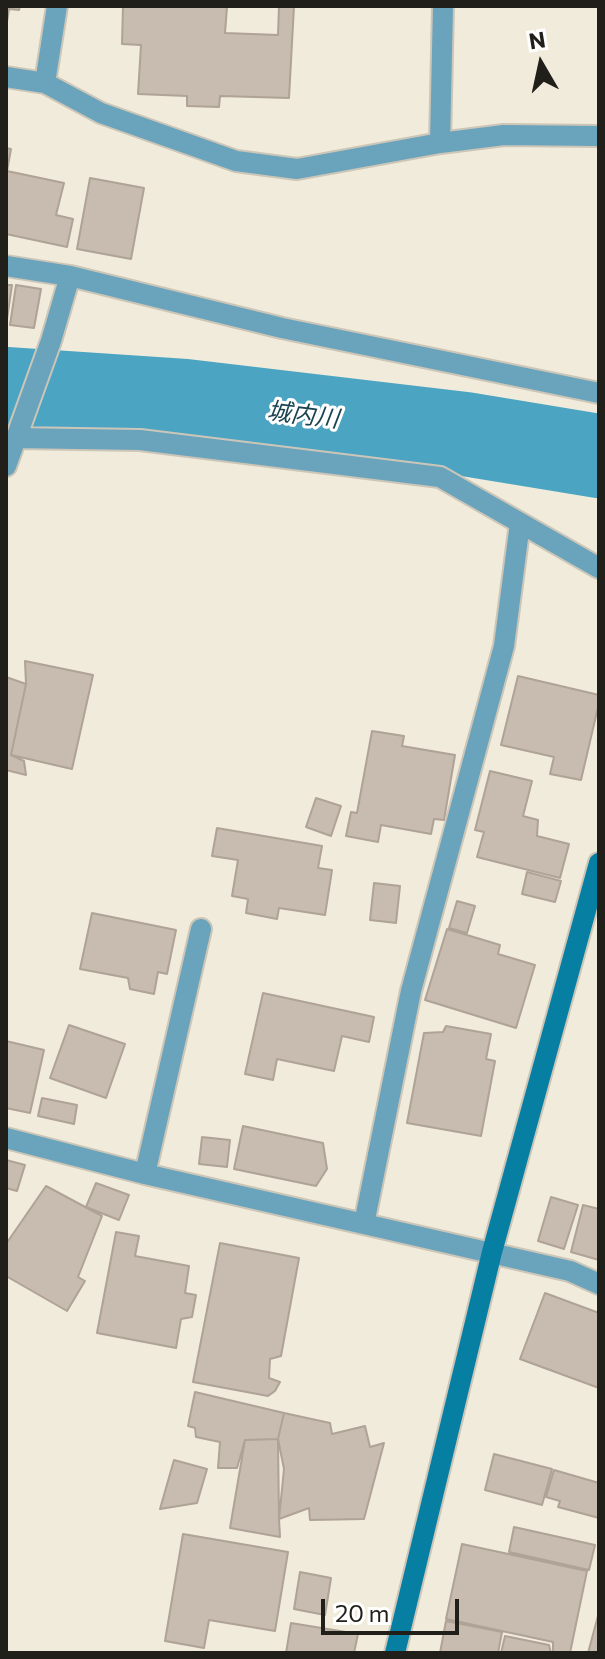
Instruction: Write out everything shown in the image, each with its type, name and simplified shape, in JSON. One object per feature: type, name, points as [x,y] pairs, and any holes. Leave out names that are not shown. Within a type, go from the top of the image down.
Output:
[{"type":"street","points":[[45,83],[57,6]]},
{"type":"street","points":[[440,143],[443,6]]},
{"type":"street","points":[[6,77],[45,83],[101,113],[236,161],[297,169],[440,143],[504,135],[599,136]]},
{"type":"street","points":[[6,266],[70,276],[282,328],[599,393]]},
{"type":"street","points":[[6,466],[51,341],[70,276]]},
{"type":"street","points":[[18,430],[140,440],[440,477],[599,568]]},
{"type":"street","points":[[364,1224],[411,991],[504,646],[520,523]]},
{"type":"street","points":[[395,1653],[492,1252],[599,863]]},
{"type":"street","points":[[145,1174],[201,929]]},
{"type":"street","points":[[6,1138],[145,1174],[570,1271],[599,1284]]},
{"type":"building","points":[[6,6],[20,6],[19,10],[9,9],[7,22],[6,22]]},
{"type":"building","points":[[123,6],[235,6],[227,7],[225,33],[278,35],[279,6],[294,6],[289,98],[220,96],[219,107],[187,106],[187,96],[138,94],[141,45],[122,44]]},
{"type":"building","points":[[6,148],[11,149],[7,171],[64,183],[56,215],[73,219],[67,247],[6,234]]},
{"type":"building","points":[[90,178],[144,188],[131,259],[77,249]]},
{"type":"building","points":[[6,285],[12,285],[6,326]]},
{"type":"building","points":[[16,285],[41,289],[34,328],[10,325]]},
{"type":"building","points":[[25,661],[93,675],[72,769],[11,755],[26,684]]},
{"type":"building","points":[[518,676],[599,695],[581,780],[550,774],[554,757],[501,745]]},
{"type":"building","points":[[6,677],[26,684],[11,755],[24,761],[26,775],[6,770]]},
{"type":"building","points":[[372,731],[404,736],[402,746],[455,755],[444,820],[434,819],[431,834],[381,825],[378,842],[346,836],[351,812],[357,813]]},
{"type":"building","points":[[490,771],[532,781],[523,816],[538,820],[537,836],[569,844],[560,878],[477,857],[484,832],[475,830]]},
{"type":"building","points":[[316,798],[341,806],[331,836],[306,827]]},
{"type":"building","points":[[217,828],[322,846],[318,868],[332,870],[325,915],[279,908],[277,919],[246,913],[248,899],[232,896],[238,860],[212,856]]},
{"type":"building","points":[[527,872],[561,881],[555,902],[522,894]]},
{"type":"building","points":[[374,883],[400,886],[396,923],[370,920]]},
{"type":"building","points":[[457,901],[475,906],[467,933],[449,928]]},
{"type":"building","points":[[92,913],[176,930],[167,974],[158,972],[154,994],[130,989],[128,978],[80,969]]},
{"type":"building","points":[[447,929],[500,945],[498,954],[535,965],[516,1028],[425,1000]]},
{"type":"building","points":[[263,993],[374,1017],[369,1042],[342,1036],[334,1071],[277,1059],[273,1080],[245,1074]]},
{"type":"building","points":[[69,1025],[125,1044],[106,1098],[50,1078]]},
{"type":"building","points":[[446,1026],[491,1034],[486,1059],[495,1061],[481,1136],[407,1123],[424,1033],[443,1032]]},
{"type":"building","points":[[6,1041],[44,1050],[30,1113],[6,1108]]},
{"type":"building","points":[[42,1098],[77,1105],[74,1124],[38,1116]]},
{"type":"building","points":[[243,1126],[323,1143],[327,1169],[316,1186],[234,1169]]},
{"type":"building","points":[[202,1137],[230,1140],[227,1167],[199,1164]]},
{"type":"building","points":[[6,1160],[25,1165],[17,1191],[6,1188]]},
{"type":"building","points":[[96,1183],[129,1195],[119,1220],[86,1207]]},
{"type":"building","points":[[46,1186],[102,1216],[78,1277],[85,1281],[67,1311],[6,1276],[6,1244]]},
{"type":"building","points":[[551,1197],[578,1205],[564,1249],[538,1241]]},
{"type":"building","points":[[583,1205],[599,1209],[599,1260],[571,1252]]},
{"type":"building","points":[[116,1232],[139,1236],[135,1256],[189,1266],[185,1293],[196,1295],[192,1317],[181,1319],[176,1348],[97,1333]]},
{"type":"building","points":[[220,1243],[299,1258],[281,1356],[270,1359],[269,1378],[280,1382],[268,1396],[193,1382]]},
{"type":"building","points":[[545,1293],[599,1313],[599,1388],[520,1359]]},
{"type":"building","points":[[195,1392],[284,1413],[278,1439],[245,1440],[237,1468],[218,1468],[220,1442],[196,1437],[195,1428],[188,1426]]},
{"type":"building","points":[[284,1413],[330,1423],[332,1434],[365,1426],[370,1447],[384,1443],[364,1519],[310,1520],[309,1508],[279,1519],[278,1439]]},
{"type":"building","points":[[278,1439],[284,1469],[280,1537],[230,1528],[245,1440]]},
{"type":"building","points":[[494,1454],[552,1469],[542,1505],[485,1490]]},
{"type":"building","points":[[174,1460],[207,1469],[197,1503],[160,1509]]},
{"type":"building","points":[[554,1470],[599,1483],[599,1518],[558,1507],[560,1501],[546,1497]]},
{"type":"building","points":[[514,1527],[595,1545],[589,1570],[509,1552]]},
{"type":"building","points":[[183,1534],[288,1552],[275,1631],[209,1620],[204,1648],[165,1641]]},
{"type":"building","points":[[462,1544],[587,1571],[570,1653],[553,1653],[553,1642],[446,1619]]},
{"type":"building","points":[[300,1572],[331,1578],[325,1615],[294,1609]]},
{"type":"building","points":[[599,1612],[599,1653],[588,1653]]},
{"type":"building","points":[[446,1621],[502,1632],[498,1653],[440,1653]]},
{"type":"building","points":[[291,1623],[358,1634],[354,1653],[286,1653]]},
{"type":"building","points":[[505,1636],[549,1645],[551,1653],[501,1653]]},
{"type":"waterway","name":"城内川","points":[[6,389],[185,401],[465,434],[599,456]]}]
